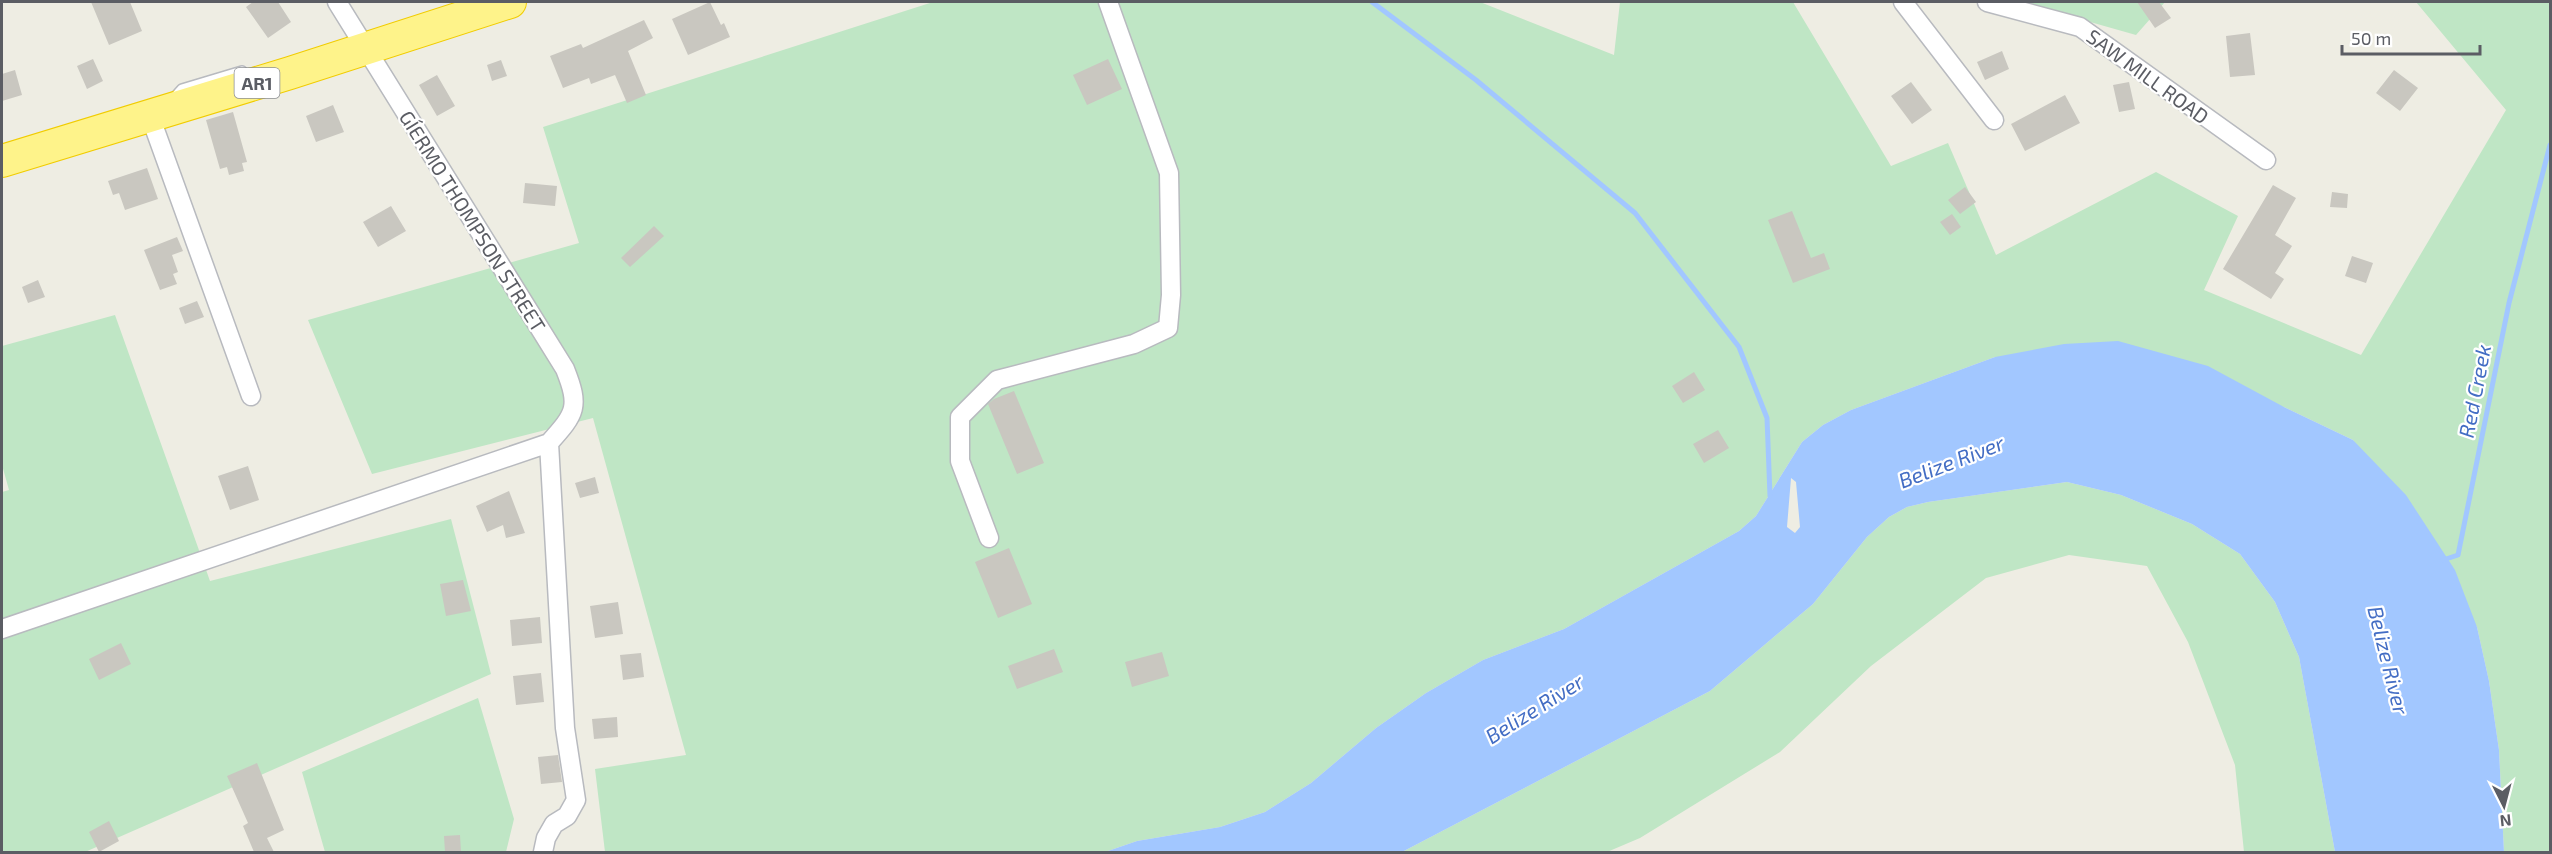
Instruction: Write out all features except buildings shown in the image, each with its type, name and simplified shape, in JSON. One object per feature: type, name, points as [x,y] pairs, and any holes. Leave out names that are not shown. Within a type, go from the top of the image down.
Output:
[{"type":"highway","name":"AR1","points":[[2,161],[290,73],[510,2]]},
{"type":"street","name":"GÍERMO THOMPSON STREET","points":[[337,2],[565,369],[575,395],[573,411],[549,443]]},
{"type":"street","points":[[989,538],[960,461],[960,417],[997,380],[1134,344],[1168,328],[1171,295],[1169,173],[1108,2]]},
{"type":"street","points":[[1903,2],[1994,120]]},
{"type":"street","name":"SAW MILL ROAD","points":[[1987,2],[2080,27],[2266,160]]},
{"type":"street","points":[[155,115],[251,396]]},
{"type":"street","points":[[2,629],[549,443],[565,728],[576,800],[567,816],[554,824],[546,838],[543,852]]},
{"type":"green space","points":[[933,2],[1480,2],[1614,55],[1620,2],[1793,2],[1891,166],[1948,143],[1996,255],[2156,172],[2238,216],[2204,290],[2361,355],[2506,110],[2416,2],[2550,2],[2550,852],[2504,852],[2499,750],[2489,681],[2477,627],[2353,440],[2284,407],[1995,357],[1851,410],[1823,425],[1802,442],[1756,516],[1739,531],[1564,629],[1483,660],[1426,693],[1376,728],[1311,783],[1265,812],[1220,827],[1137,841],[1105,852],[605,852],[595,769],[686,755],[593,418],[372,474],[308,320],[579,243],[543,127]]},
{"type":"green space","points":[[2020,2],[2165,2],[2136,35]]},
{"type":"green space","points":[[115,315],[210,581],[451,519],[491,674],[85,852],[2,852],[2,492],[9,490],[2,465],[2,346]]},
{"type":"green space","points":[[2067,482],[2121,495],[2192,524],[2240,554],[2275,602],[2299,657],[2335,852],[2244,852],[2235,765],[2188,642],[2147,566],[2069,555],[1986,578],[1871,666],[1780,752],[1640,838],[1607,852],[1402,852],[1710,691],[1813,604],[1867,537],[1889,517],[1907,507],[1928,502]]},
{"type":"green space","points":[[478,698],[514,819],[506,852],[325,852],[302,772]]},
{"type":"water","name":"Belize River","points":[[2118,341],[2208,366],[2284,407],[2353,440],[2406,495],[2455,570],[2477,627],[2489,681],[2499,750],[2504,852],[2335,852],[2299,657],[2275,602],[2240,554],[2192,524],[2121,495],[2067,482],[1928,502],[1907,507],[1889,517],[1867,537],[1813,604],[1710,691],[1402,852],[1105,852],[1137,841],[1220,827],[1265,812],[1311,783],[1376,728],[1426,693],[1483,660],[1564,629],[1739,531],[1756,516],[1802,442],[1823,425],[1851,410],[1995,357],[2064,344]],"holes":[[[1791,478],[1796,482],[1800,527],[1795,533],[1787,527]]]},
{"type":"waterway","points":[[1372,2],[1476,80],[1635,213],[1739,347],[1767,418],[1770,496]]},
{"type":"waterway","name":"Red Creek","points":[[2443,560],[2458,555],[2509,303],[2550,145]]}]
